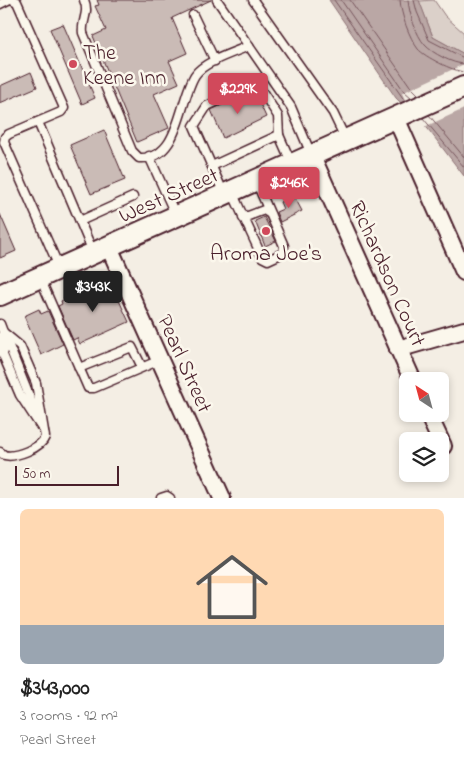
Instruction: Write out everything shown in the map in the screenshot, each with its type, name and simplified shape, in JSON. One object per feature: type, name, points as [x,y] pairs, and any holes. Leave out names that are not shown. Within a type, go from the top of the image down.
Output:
[{"type":"street","name":"West Street","points":[[0,295],[464,87]]},
{"type":"street","points":[[403,114],[464,272]]},
{"type":"street","name":"Richardson Court","points":[[312,156],[409,372]]},
{"type":"street","name":"Pearl Street","points":[[102,250],[160,360],[222,498]]},
{"type":"street","points":[[398,349],[464,330]]},
{"type":"lane","points":[[0,4],[8,0]]},
{"type":"lane","points":[[13,0],[17,2],[63,104],[61,112],[10,134],[4,142],[60,269]]},
{"type":"lane","points":[[84,0],[88,11],[83,24],[83,34],[132,151],[138,158],[149,156],[168,145],[194,76],[215,61],[249,46]]},
{"type":"lane","points":[[253,0],[333,113],[345,140]]},
{"type":"lane","points":[[221,1],[291,107],[312,156]]},
{"type":"lane","points":[[193,15],[215,61]]},
{"type":"lane","points":[[256,181],[285,249],[283,253],[268,260],[263,259],[259,253],[244,218],[212,166],[194,126],[207,106],[250,86],[260,88],[278,116],[279,135],[292,164]]},
{"type":"lane","points":[[38,122],[80,221],[102,250]]},
{"type":"lane","points":[[212,166],[279,135]]},
{"type":"lane","points":[[149,156],[176,217]]},
{"type":"lane","points":[[80,221],[133,197]]},
{"type":"lane","points":[[244,218],[264,210],[270,214]]},
{"type":"lane","points":[[40,278],[86,386],[90,389],[160,360]]},
{"type":"lane","points":[[0,346],[1,330]]},
{"type":"lane","points":[[0,452],[8,456],[39,445],[45,437],[36,383],[20,346],[1,330]]},
{"type":"lane","points":[[1,330],[3,355],[20,395],[42,428]]},
{"type":"lane","points":[[79,368],[131,347],[134,349],[142,367]]},
{"type":"lane","points":[[0,358],[19,402],[42,428]]},
{"type":"lane","points":[[161,498],[170,498]]},
{"type":"shaded area","points":[[434,0],[445,16],[464,33],[464,54],[433,37],[419,1]]},
{"type":"water","points":[[329,0],[419,0],[433,37],[464,54],[464,176],[428,129],[396,98]]},
{"type":"pier","points":[[464,64],[464,109],[422,128],[414,120],[402,93]]},
{"type":"building","points":[[97,0],[211,0],[172,18],[187,53],[169,61],[179,83],[154,94],[169,128],[137,142],[93,36],[106,30],[95,6],[99,5]]},
{"type":"building","name":"The Keene Inn","points":[[63,24],[95,98],[82,104],[50,29]]},
{"type":"building","name":"The Keene Inn","points":[[31,72],[37,87],[0,103],[0,86]]},
{"type":"building","points":[[255,93],[266,117],[223,138],[211,110],[239,97],[240,100]]},
{"type":"building","points":[[104,130],[125,180],[91,194],[70,145]]},
{"type":"building","points":[[294,196],[302,211],[280,222],[276,212],[283,209],[280,202]]},
{"type":"building","points":[[0,214],[16,251],[0,258]]},
{"type":"building","name":"Aroma Joe's","points":[[264,217],[276,241],[265,246],[255,221]]},
{"type":"building","points":[[110,281],[129,322],[80,344],[77,338],[73,340],[58,306],[62,304],[61,301]]},
{"type":"building","points":[[39,309],[41,314],[48,311],[63,344],[41,355],[24,316]]},
{"type":"place","name":"The Keene Inn","points":[[73,64]]},
{"type":"place","name":"Aroma Joe's","points":[[266,231]]}]
